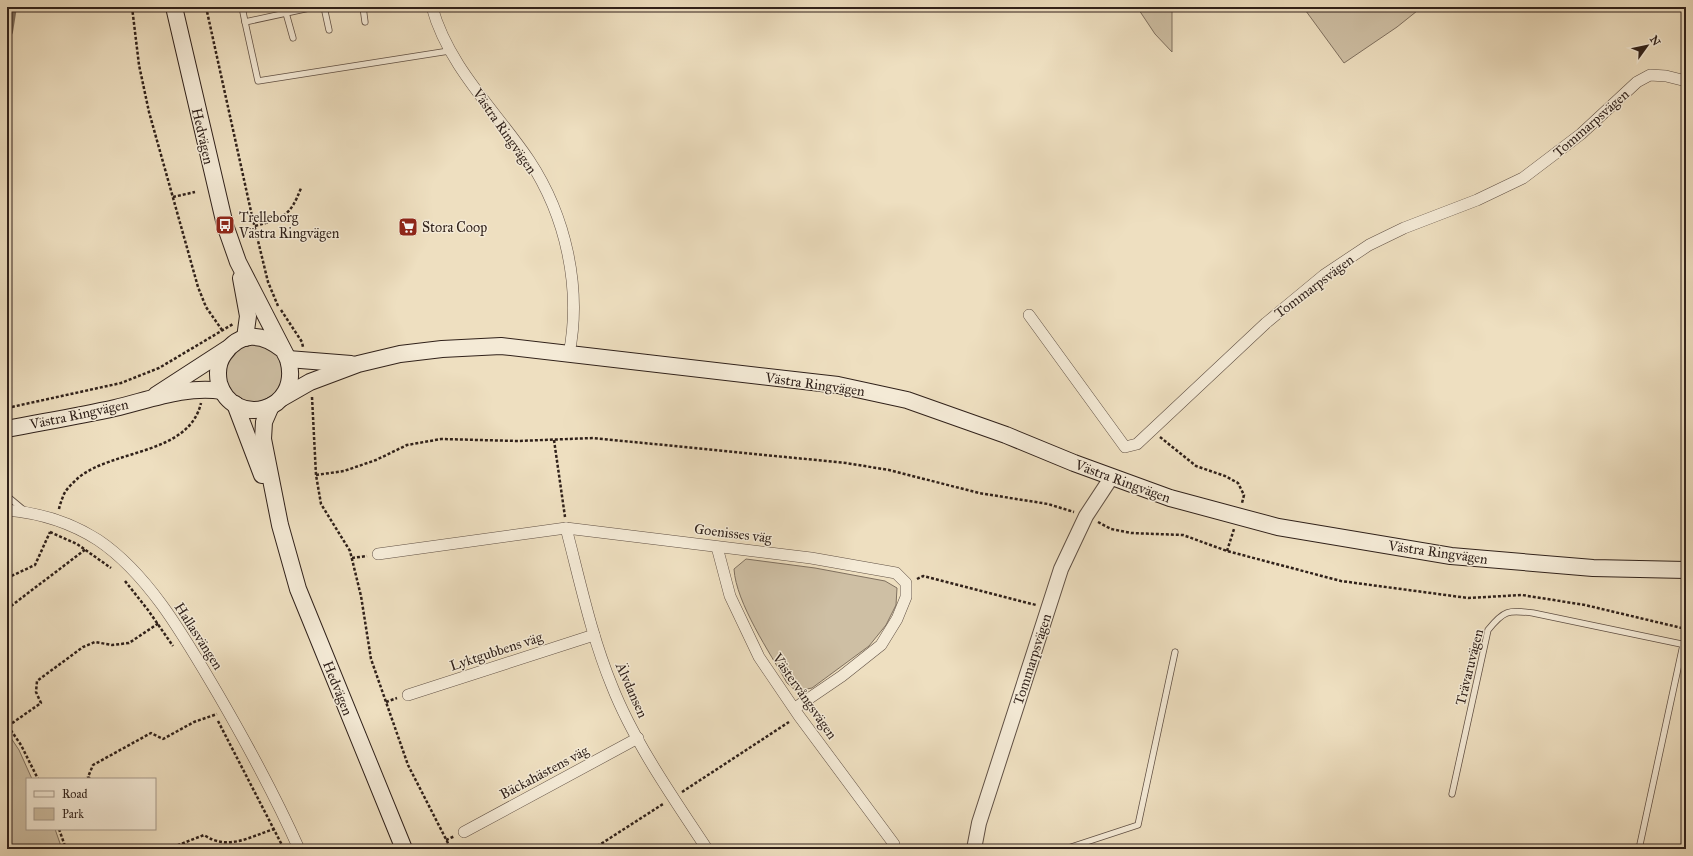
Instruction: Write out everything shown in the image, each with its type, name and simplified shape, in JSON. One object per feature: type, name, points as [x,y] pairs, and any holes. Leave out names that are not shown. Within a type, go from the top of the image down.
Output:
[{"type":"main road","name":"Hedvägen","points":[[174,7],[224,226],[238,262],[248,316],[245,338]]},
{"type":"main road","name":"Hedvägen","points":[[238,262],[272,310],[291,369],[291,380],[288,389],[276,402],[264,422],[262,439],[280,525],[298,589],[404,849]]},
{"type":"main road","points":[[222,391],[218,378],[218,367],[228,348],[234,343],[245,338],[263,338],[273,342],[285,354]]},
{"type":"main road","name":"Västra Ringvägen","points":[[276,402],[310,382],[358,364],[400,354],[442,349],[501,346],[838,385],[907,400],[1006,435],[1112,478],[1170,498],[1278,527],[1451,556],[1593,568],[1686,570]]},
{"type":"main road","name":"Västra Ringvägen","points":[[152,398],[228,348]]},
{"type":"main road","name":"Västra Ringvägen","points":[[285,354],[306,361],[358,364]]},
{"type":"main road","name":"Västra Ringvägen","points":[[7,429],[115,408],[152,398],[200,389],[222,391]]},
{"type":"main road","name":"Hedvägen","points":[[222,391],[227,398],[235,404],[247,409],[259,410],[276,402]]},
{"type":"main road","name":"Hedvägen","points":[[235,404],[280,525]]},
{"type":"street","name":"Västra Ringvägen","points":[[435,8],[449,50],[479,94],[529,160],[553,205],[567,247],[571,277],[573,309],[572,334],[569,354]]},
{"type":"street","name":"Tommarpsvägen","points":[[1029,315],[1125,447],[1137,444],[1257,331],[1324,275],[1369,246],[1404,228],[1477,200],[1523,178],[1581,134],[1637,82],[1650,75],[1666,76],[1686,81]]},
{"type":"street","name":"Tommarpsvägen","points":[[976,849],[980,823],[1059,576],[1086,516],[1112,478]]},
{"type":"street","name":"Hallasvängen","points":[[7,510],[26,512],[74,526],[98,540],[141,578],[199,662],[227,710],[257,762],[288,823],[299,849]]},
{"type":"street","name":"Goenisses väg","points":[[378,554],[566,528],[811,558],[896,573],[906,583]]},
{"type":"street","name":"Älvdansen","points":[[566,528],[594,635],[612,687],[638,738],[673,798],[707,849]]},
{"type":"street","name":"Västervångsvägen","points":[[716,547],[730,596],[759,657],[797,712],[894,844],[894,849]]},
{"type":"street","points":[[797,712],[881,645],[898,619],[906,597],[906,583]]},
{"type":"street","name":"Lyktgubbens väg","points":[[408,695],[594,635]]},
{"type":"street","name":"Bäckahästens väg","points":[[464,832],[638,738]]},
{"type":"lane","points":[[242,7],[258,81],[449,50]]},
{"type":"lane","points":[[245,22],[290,10],[314,7]]},
{"type":"lane","points":[[324,7],[329,30]]},
{"type":"lane","points":[[363,7],[365,22]]},
{"type":"lane","points":[[290,10],[293,38]]},
{"type":"lane","points":[[7,496],[26,512]]},
{"type":"lane","name":"Trävaruvägen","points":[[1452,794],[1488,630],[1498,617],[1512,611],[1533,613],[1684,645]]},
{"type":"lane","points":[[1639,849],[1684,645]]},
{"type":"lane","points":[[1065,849],[1138,825],[1175,652]]},
{"type":"path","points":[[132,7],[139,65],[149,112],[198,287],[206,307],[222,330]]},
{"type":"path","points":[[206,7],[268,282],[272,310],[302,342],[306,361]]},
{"type":"path","points":[[255,226],[286,215],[295,204],[302,188]]},
{"type":"path","points":[[173,197],[195,192]]},
{"type":"path","points":[[7,408],[121,383],[159,368],[248,316]]},
{"type":"path","points":[[183,355],[193,370]]},
{"type":"path","points":[[310,382],[316,475],[321,504],[350,551],[361,596],[371,659],[408,765],[451,849]]},
{"type":"path","points":[[7,578],[35,565],[55,520],[64,493],[70,485],[91,468],[166,443],[178,436],[187,428],[199,410],[202,397],[200,389]]},
{"type":"path","points":[[1153,430],[1173,449],[1196,466],[1225,476],[1238,483],[1244,495],[1227,551]]},
{"type":"path","points":[[316,475],[344,471],[376,460],[407,445],[440,439],[518,441],[593,438],[846,463],[889,470],[979,493],[1048,504],[1074,512],[1071,519]]},
{"type":"path","points":[[554,440],[564,498],[566,528]]},
{"type":"path","points":[[1086,516],[1111,529],[1131,533],[1184,535],[1227,551],[1341,581],[1468,598],[1522,595],[1585,605],[1686,629]]},
{"type":"path","points":[[44,530],[77,544],[115,572]]},
{"type":"path","points":[[7,609],[98,540]]},
{"type":"path","points":[[120,576],[148,610],[178,652]]},
{"type":"path","points":[[906,583],[923,576],[1038,606],[1040,599]]},
{"type":"path","points":[[37,778],[20,745],[7,725],[41,703],[36,692],[37,681],[83,647],[95,642],[112,645],[129,643],[168,616]]},
{"type":"path","points":[[211,708],[284,849]]},
{"type":"path","points":[[89,778],[88,777],[93,765],[151,734],[164,739],[194,722],[227,710]]},
{"type":"path","points":[[593,849],[673,798],[797,712]]},
{"type":"path","points":[[168,849],[204,835],[213,841],[229,844],[288,823]]},
{"type":"path","points":[[59,830],[66,849]]},
{"type":"green space","points":[[1137,7],[1172,7],[1172,52],[1155,34]]},
{"type":"green space","points":[[1303,7],[1422,7],[1397,27],[1344,63]]},
{"type":"green space","points":[[254,342],[269,347],[279,357],[284,369],[283,380],[278,390],[270,397],[259,402],[248,402],[237,397],[228,387],[225,372],[227,361],[236,348]]},
{"type":"green space","points":[[746,559],[815,568],[885,581],[897,588],[896,605],[886,625],[869,646],[812,688],[796,691],[787,683],[755,628],[741,597],[736,582],[734,569]]},
{"type":"green space","points":[[7,732],[19,750],[32,778],[26,778],[26,830],[55,830],[62,849],[7,849]]},
{"type":"waterway","points":[[7,40],[11,32],[15,7]]},
{"type":"place","name":"Trelleborg Västra Ringvägen","points":[[225,225]]},
{"type":"place","name":"Stora Coop","points":[[408,227]]}]
